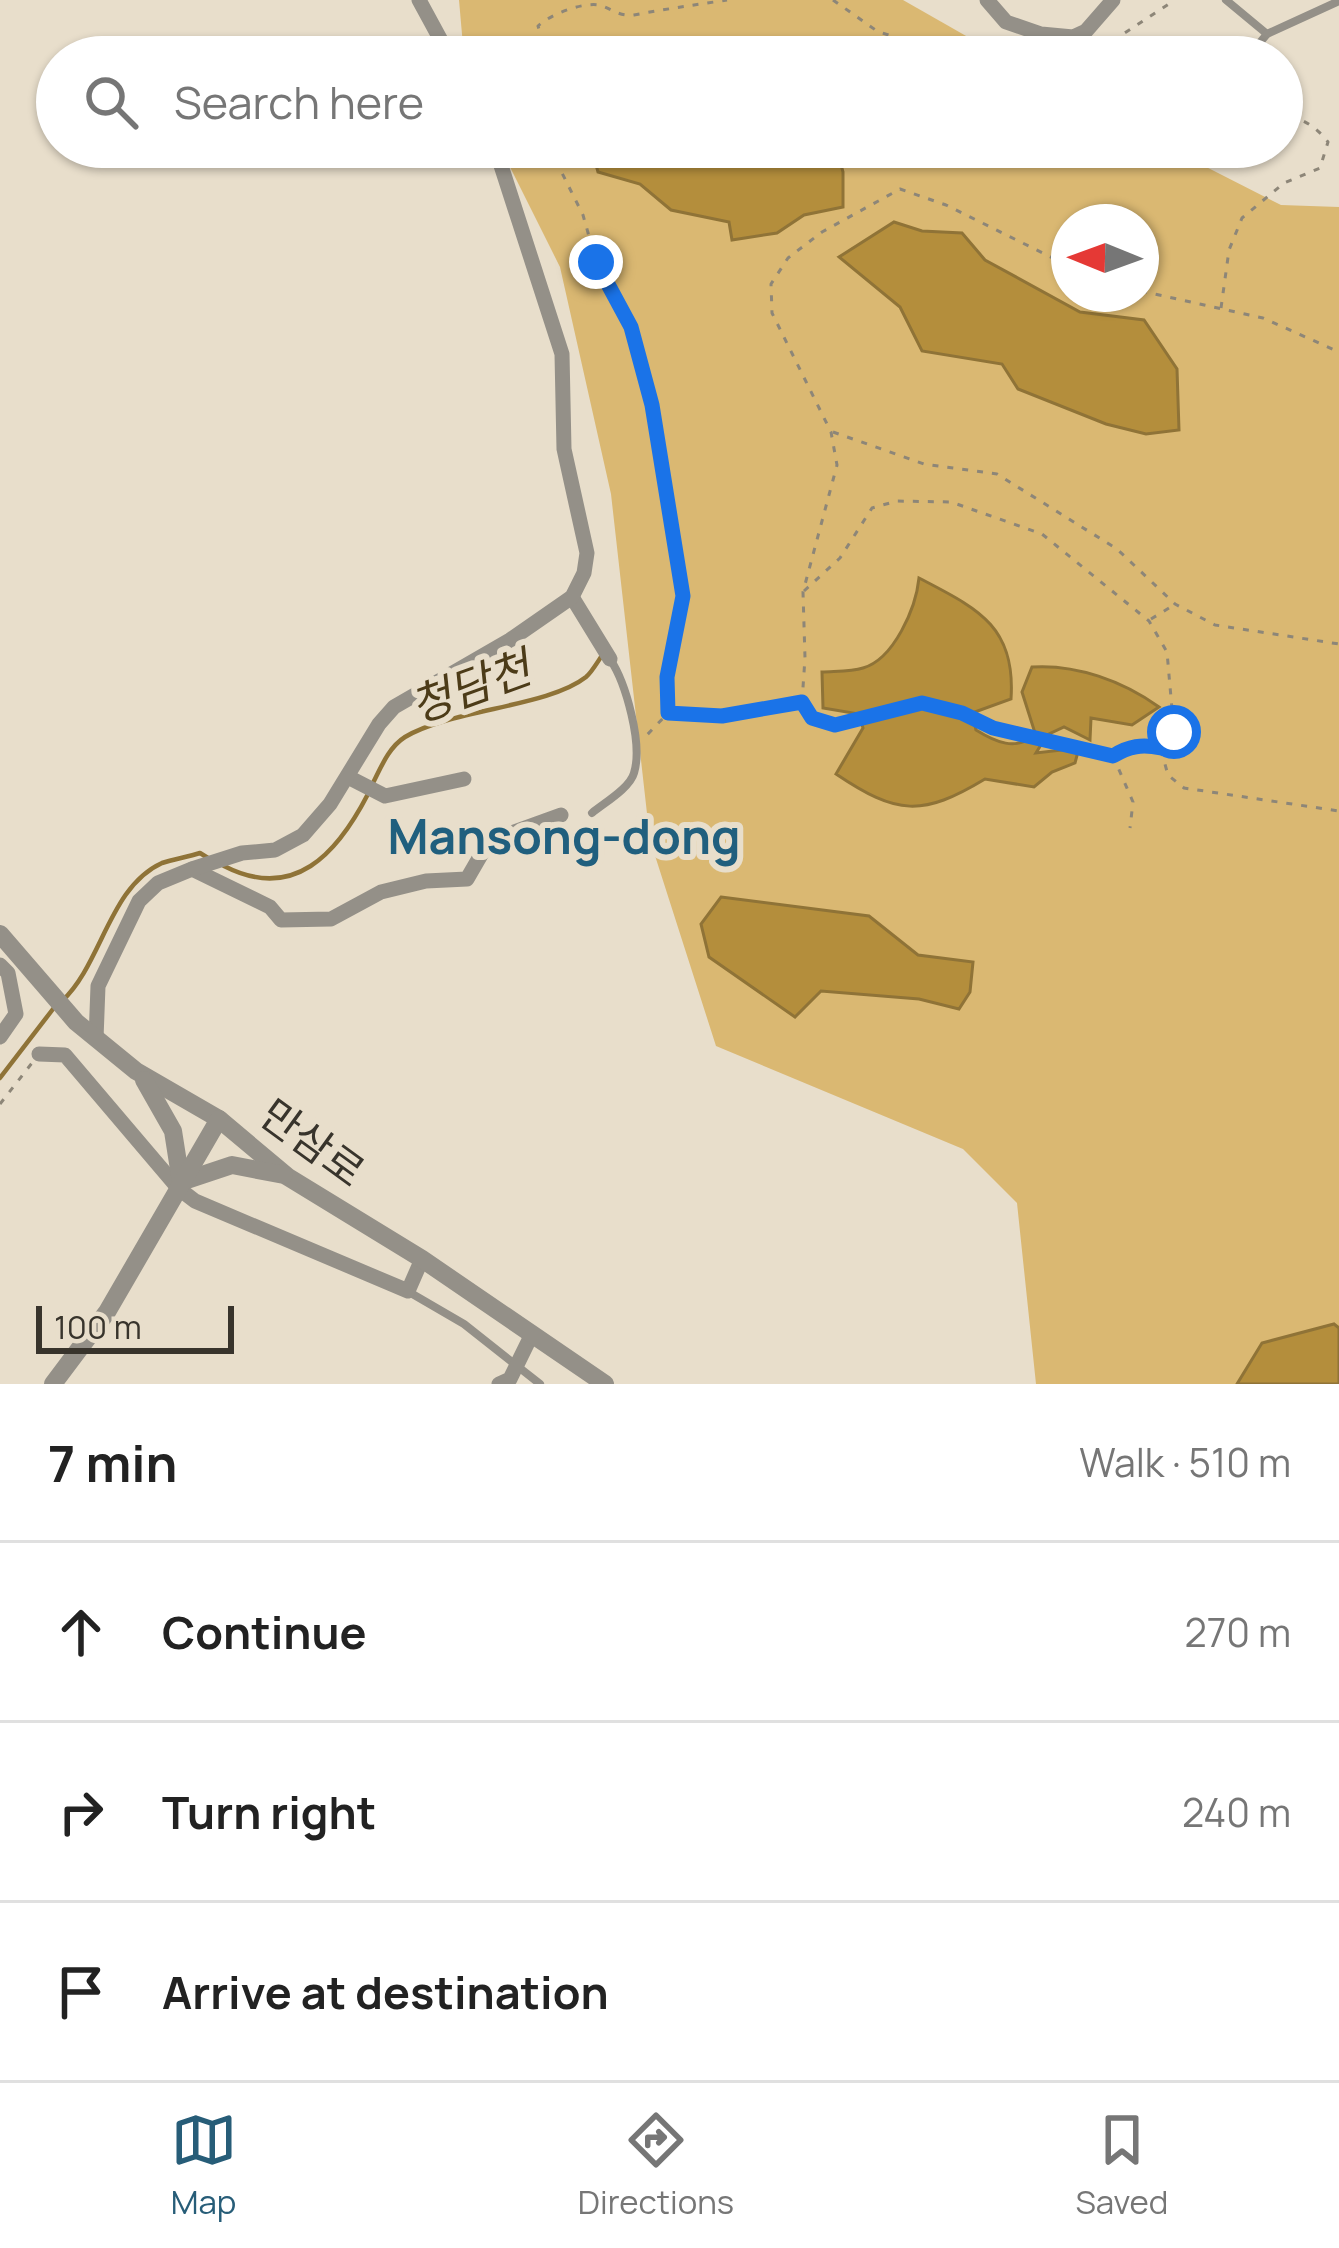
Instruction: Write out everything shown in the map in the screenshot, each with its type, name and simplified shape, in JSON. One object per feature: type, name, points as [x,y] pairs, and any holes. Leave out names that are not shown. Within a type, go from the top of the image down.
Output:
[{"type":"street","points":[[419,0],[439,36]]},
{"type":"street","points":[[987,0],[1006,22],[1062,36]]},
{"type":"street","points":[[1075,36],[1087,31],[1113,0]]},
{"type":"street","points":[[96,1039],[98,986],[139,901],[158,884],[198,867],[275,850],[304,836],[363,784],[379,724],[394,707],[510,640],[572,597],[584,573],[587,553],[564,449],[562,354],[502,168]]},
{"type":"street","points":[[572,597],[610,659]]},
{"type":"street","points":[[363,784],[385,796],[464,779]]},
{"type":"street","points":[[198,867],[256,899],[281,920],[332,920],[381,892],[426,881],[467,879],[489,842],[562,815]]},
{"type":"street","name":"만삼로","points":[[0,934],[76,1022],[136,1071],[219,1119],[288,1177],[422,1259],[605,1384]]},
{"type":"street","points":[[0,965],[8,973],[16,1014],[0,1037]]},
{"type":"street","points":[[39,1054],[65,1055],[180,1185],[215,1212],[408,1291],[422,1259]]},
{"type":"street","points":[[136,1071],[166,1114],[180,1185]]},
{"type":"street","points":[[53,1384],[107,1312],[219,1119]]},
{"type":"street","points":[[180,1185],[232,1166],[288,1177]]},
{"type":"street","points":[[500,1384],[510,1379],[532,1334]]},
{"type":"lane","points":[[1226,0],[1267,34],[1339,2]]},
{"type":"lane","points":[[592,813],[633,778],[634,740],[624,680],[610,659]]},
{"type":"lane","points":[[408,1291],[464,1324],[540,1384]]},
{"type":"path","points":[[541,36],[538,26],[542,20],[600,5],[630,16],[686,3],[727,0]]},
{"type":"path","points":[[833,0],[891,36]]},
{"type":"path","points":[[1121,36],[1175,0]]},
{"type":"path","points":[[1303,119],[1328,142],[1339,141]]},
{"type":"path","points":[[1221,308],[1229,250],[1242,218],[1284,184],[1320,168],[1328,142]]},
{"type":"path","points":[[560,168],[583,215],[596,262],[631,327],[652,405],[683,596],[667,677],[668,713],[646,736],[634,740]]},
{"type":"path","points":[[1051,257],[900,188],[822,232],[788,258],[771,284],[772,313],[831,432],[837,466],[803,592],[802,702],[812,718],[835,725],[922,703],[962,713],[993,728],[1113,756],[1126,748],[1161,748]]},
{"type":"path","points":[[1159,295],[1263,318],[1339,352]]},
{"type":"path","points":[[831,432],[924,464],[997,475],[1117,549],[1175,604],[1215,625],[1339,644]]},
{"type":"path","points":[[803,592],[840,558],[872,508],[897,501],[952,502],[1042,535],[1149,621],[1167,652],[1174,732],[1161,748]]},
{"type":"path","points":[[1149,621],[1175,604]]},
{"type":"path","points":[[668,713],[722,716],[802,702]]},
{"type":"path","points":[[1161,748],[1168,775],[1184,788],[1339,811]]},
{"type":"path","points":[[1113,756],[1133,802],[1130,828]]},
{"type":"path","points":[[0,1104],[39,1054]]},
{"type":"shaded area","points":[[459,0],[903,0],[966,36],[462,36]]},
{"type":"shaded area","points":[[510,168],[1208,168],[1281,205],[1339,207],[1339,1384],[1036,1384],[1017,1203],[963,1149],[716,1046],[650,840],[611,494],[560,267]]},
{"type":"shaded area","points":[[597,168],[842,168],[843,207],[804,215],[777,233],[732,240],[729,222],[671,210],[640,184]]},
{"type":"shaded area","points":[[894,222],[922,231],[962,233],[985,260],[1051,296],[1051,312],[1144,320],[1177,369],[1179,430],[1146,434],[1106,424],[1018,389],[1002,364],[922,351],[900,307],[839,257]]},
{"type":"shaded area","points":[[919,578],[974,610],[999,636],[1007,653],[1011,699],[972,713],[976,730],[984,735],[1013,744],[1036,736],[1022,692],[1032,667],[1098,676],[1159,707],[1132,725],[1091,718],[1090,740],[1064,727],[1047,735],[1036,753],[1079,748],[1075,763],[1052,772],[1034,787],[985,779],[944,800],[910,806],[857,788],[836,774],[863,728],[859,714],[823,708],[822,672],[863,668],[884,654],[908,617]]},
{"type":"shaded area","points":[[721,897],[869,916],[918,955],[973,962],[970,992],[959,1009],[919,999],[821,991],[795,1017],[709,957],[701,924]]},
{"type":"shaded area","points":[[1334,1324],[1339,1328],[1339,1384],[1237,1384],[1262,1343]]},
{"type":"waterway","name":"청담천","points":[[373,783],[390,752],[405,737],[448,720],[569,687],[588,675],[603,654]]},
{"type":"waterway","name":"청담천","points":[[224,866],[249,876],[272,878],[311,866],[342,836],[368,794]]},
{"type":"waterway","name":"청담천","points":[[62,1001],[87,967],[118,907],[144,874],[171,860],[200,853],[208,858]]},
{"type":"waterway","name":"청담천","points":[[0,1078],[53,1009]]},
{"type":"district","name":"Mansong-dong","points":[[564,835]]},
{"type":"route","points":[[596,262],[631,327],[652,405],[683,596],[667,677],[668,713],[722,716],[802,702],[812,718],[835,725],[922,703],[962,713],[993,728],[1113,756],[1126,748],[1161,748],[1174,732]]}]
